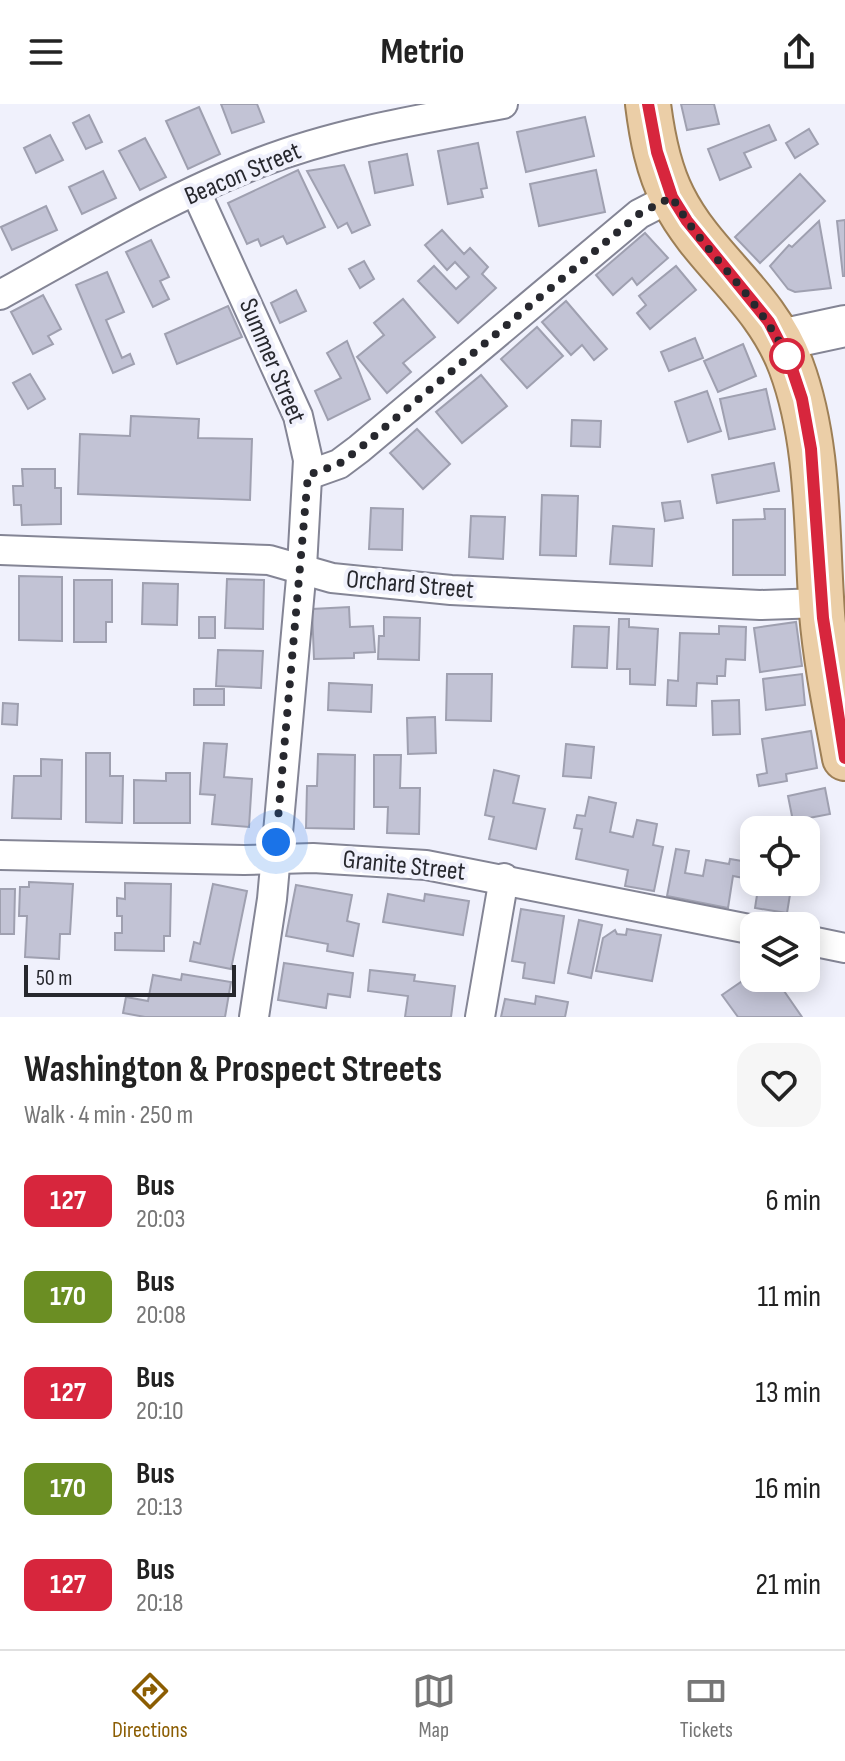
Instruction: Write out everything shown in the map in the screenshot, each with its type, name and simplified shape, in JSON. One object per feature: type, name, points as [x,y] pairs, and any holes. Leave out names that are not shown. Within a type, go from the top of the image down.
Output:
[{"type":"main road","points":[[648,104],[657,152],[672,197],[687,221],[758,305],[780,340],[796,381],[832,545],[822,603],[845,758]]},
{"type":"street","name":"Beacon Street","points":[[0,295],[196,192],[363,117],[503,104]]},
{"type":"street","name":"Summer Street","points":[[196,192],[298,416],[306,446],[308,475],[302,567],[275,859],[254,1017]]},
{"type":"street","points":[[308,475],[339,464],[359,449],[639,214],[672,197]]},
{"type":"street","points":[[780,340],[845,326]]},
{"type":"street","name":"Orchard Street","points":[[0,550],[269,560],[332,578],[451,590],[760,605],[822,603]]},
{"type":"street","name":"Granite Street","points":[[0,855],[352,859],[426,865],[740,927]]},
{"type":"street","points":[[480,1017],[504,878]]},
{"type":"street","points":[[820,943],[845,948]]},
{"type":"building","points":[[221,104],[257,104],[264,122],[232,133]]},
{"type":"building","points":[[681,104],[714,104],[719,124],[687,130]]},
{"type":"building","points":[[199,107],[220,154],[188,169],[166,121]]},
{"type":"building","points":[[89,115],[102,142],[86,149],[73,123]]},
{"type":"building","points":[[585,117],[594,156],[526,172],[517,132]]},
{"type":"building","points":[[769,125],[776,140],[744,153],[751,167],[720,180],[708,149]]},
{"type":"building","points":[[809,129],[818,144],[795,158],[786,143]]},
{"type":"building","points":[[50,135],[63,160],[36,173],[24,148]]},
{"type":"building","points":[[145,138],[166,177],[140,190],[119,151]]},
{"type":"building","points":[[478,143],[487,188],[481,189],[483,197],[448,204],[438,151]]},
{"type":"building","points":[[407,154],[413,185],[375,193],[369,162]]},
{"type":"building","points":[[344,165],[370,225],[352,233],[347,223],[338,228],[307,171]]},
{"type":"building","points":[[298,170],[325,227],[287,244],[283,236],[261,246],[258,239],[247,244],[228,203]]},
{"type":"building","points":[[596,170],[605,212],[539,226],[530,184]]},
{"type":"building","points":[[103,171],[116,198],[82,214],[69,187]]},
{"type":"building","points":[[800,174],[825,201],[760,263],[735,237]]},
{"type":"building","points":[[46,206],[57,230],[12,250],[1,227]]},
{"type":"building","points":[[845,220],[845,276],[843,276],[837,221]]},
{"type":"building","points":[[819,221],[831,288],[795,292],[788,289],[770,266],[789,245],[792,247]]},
{"type":"building","points":[[442,230],[464,254],[470,248],[488,267],[482,274],[496,288],[458,323],[418,281],[434,266],[456,289],[469,277],[455,262],[447,270],[425,245]]},
{"type":"building","points":[[645,233],[668,258],[637,285],[632,278],[613,295],[596,275]]},
{"type":"building","points":[[151,240],[169,277],[160,281],[169,299],[153,307],[126,252]]},
{"type":"building","points":[[364,261],[374,279],[360,288],[349,269]]},
{"type":"building","points":[[676,266],[696,290],[650,329],[637,313],[646,305],[639,296]]},
{"type":"building","points":[[107,272],[124,312],[106,320],[122,358],[130,354],[134,364],[113,373],[76,285]]},
{"type":"building","points":[[296,290],[306,311],[280,323],[271,303]]},
{"type":"building","points":[[43,295],[61,329],[48,336],[53,344],[33,354],[11,312]]},
{"type":"building","points":[[403,299],[435,337],[403,363],[411,372],[387,393],[357,357],[384,335],[374,323]]},
{"type":"building","points":[[566,301],[607,349],[594,360],[582,345],[571,355],[542,322]]},
{"type":"building","points":[[228,306],[242,337],[177,364],[165,334]]},
{"type":"building","points":[[537,327],[563,356],[527,388],[501,359]]},
{"type":"building","points":[[695,338],[703,358],[669,371],[661,352]]},
{"type":"building","points":[[347,341],[370,399],[328,420],[315,391],[341,378],[327,353]]},
{"type":"building","points":[[743,344],[756,376],[718,392],[704,361]]},
{"type":"building","points":[[30,374],[45,399],[28,409],[13,383]]},
{"type":"building","points":[[481,375],[507,406],[462,443],[436,412]]},
{"type":"building","points":[[766,389],[775,429],[729,439],[720,399]]},
{"type":"building","points":[[707,391],[721,431],[688,442],[675,402]]},
{"type":"building","points":[[131,416],[199,419],[198,438],[252,439],[250,500],[78,494],[80,434],[130,436]]},
{"type":"building","points":[[572,420],[601,421],[600,447],[571,446]]},
{"type":"building","points":[[417,429],[450,464],[423,489],[390,453]]},
{"type":"building","points":[[774,463],[779,491],[717,503],[712,475]]},
{"type":"building","points":[[22,469],[55,469],[55,488],[61,488],[61,524],[22,525],[21,505],[14,505],[13,486],[23,486]]},
{"type":"building","points":[[542,495],[578,496],[576,556],[540,555]]},
{"type":"building","points":[[680,501],[683,518],[665,521],[662,503]]},
{"type":"building","points":[[371,508],[403,509],[402,550],[369,549]]},
{"type":"building","points":[[764,509],[785,509],[785,575],[733,575],[733,520],[765,519]]},
{"type":"building","points":[[471,516],[505,517],[503,559],[469,557]]},
{"type":"building","points":[[613,526],[654,529],[652,566],[610,564]]},
{"type":"building","points":[[19,576],[62,577],[62,641],[19,640]]},
{"type":"building","points":[[227,579],[264,580],[263,629],[225,628]]},
{"type":"building","points":[[74,580],[112,580],[112,622],[106,622],[106,642],[74,642]]},
{"type":"building","points":[[143,583],[178,584],[177,625],[142,624]]},
{"type":"building","points":[[349,607],[350,627],[373,626],[375,652],[354,653],[354,658],[314,659],[312,609]]},
{"type":"building","points":[[199,617],[215,617],[215,638],[199,638]]},
{"type":"building","points":[[384,617],[420,618],[419,660],[378,659],[379,636],[384,636]]},
{"type":"building","points":[[619,619],[629,619],[629,627],[658,629],[655,685],[630,684],[630,669],[617,669]]},
{"type":"building","points":[[796,622],[802,666],[760,672],[754,628]]},
{"type":"building","points":[[574,626],[609,627],[607,668],[572,667]]},
{"type":"building","points":[[719,626],[746,627],[745,660],[726,659],[725,676],[717,676],[717,684],[697,683],[696,706],[667,705],[668,680],[678,681],[680,633],[719,634]]},
{"type":"building","points":[[218,650],[263,651],[261,688],[216,686]]},
{"type":"building","points":[[447,674],[492,674],[491,721],[446,720]]},
{"type":"building","points":[[802,674],[805,705],[766,710],[763,679]]},
{"type":"building","points":[[329,683],[372,685],[371,712],[328,710]]},
{"type":"building","points":[[194,689],[224,689],[224,705],[194,705]]},
{"type":"building","points":[[739,700],[740,734],[713,735],[712,701]]},
{"type":"building","points":[[3,703],[18,704],[17,725],[2,724]]},
{"type":"building","points":[[435,717],[436,753],[408,754],[407,718]]},
{"type":"building","points":[[811,731],[817,768],[786,774],[787,781],[759,786],[757,775],[767,773],[762,739]]},
{"type":"building","points":[[204,743],[227,744],[224,777],[252,779],[249,827],[212,824],[215,795],[200,794]]},
{"type":"building","points":[[566,744],[594,747],[591,778],[563,776]]},
{"type":"building","points":[[86,753],[110,753],[110,776],[123,776],[122,823],[86,822]]},
{"type":"building","points":[[318,754],[355,755],[354,829],[306,828],[307,786],[317,786]]},
{"type":"building","points":[[374,755],[401,755],[400,788],[420,788],[419,834],[387,833],[388,807],[374,807]]},
{"type":"building","points":[[41,759],[62,760],[61,819],[12,818],[14,776],[41,776]]},
{"type":"building","points":[[494,770],[519,776],[513,803],[545,809],[536,849],[489,839],[494,817],[485,815]]},
{"type":"building","points":[[166,773],[190,773],[190,823],[134,823],[134,780],[166,781]]},
{"type":"building","points":[[825,788],[830,814],[792,816],[788,796]]},
{"type":"building","points":[[589,797],[616,803],[610,832],[633,837],[637,820],[657,824],[653,845],[663,847],[654,891],[625,886],[628,870],[576,859],[582,829],[574,828],[577,815],[585,816]]},
{"type":"building","points":[[676,849],[689,851],[685,873],[703,876],[706,860],[729,864],[730,859],[740,861],[740,877],[733,876],[728,908],[667,896]]},
{"type":"building","points":[[29,882],[73,884],[70,934],[60,934],[59,959],[25,957],[27,916],[19,916],[20,887],[29,887]]},
{"type":"building","points":[[125,883],[171,884],[170,936],[164,936],[164,951],[115,950],[115,933],[122,933],[122,916],[117,916],[117,898],[125,899]]},
{"type":"building","points":[[213,884],[247,891],[231,969],[190,961],[194,942],[200,944]]},
{"type":"building","points":[[296,885],[352,895],[347,921],[359,924],[353,956],[327,951],[328,944],[286,936]]},
{"type":"building","points":[[0,889],[15,889],[14,934],[0,934]]},
{"type":"building","points":[[388,894],[424,901],[425,894],[469,901],[463,935],[383,922]]},
{"type":"building","points":[[757,896],[790,896],[787,912],[755,908]]},
{"type":"building","points":[[521,909],[564,916],[554,983],[523,978],[525,963],[512,961]]},
{"type":"building","points":[[579,920],[602,925],[591,978],[568,973]]},
{"type":"building","points":[[627,929],[661,935],[652,981],[596,971],[603,938],[615,930],[617,934],[626,935]]},
{"type":"building","points":[[284,963],[353,973],[350,997],[328,994],[326,1008],[278,1000]]},
{"type":"building","points":[[370,970],[415,975],[414,981],[455,986],[451,1017],[405,1017],[408,996],[368,991]]},
{"type":"building","points":[[182,974],[231,982],[225,1017],[145,1017],[123,1013],[126,997],[148,1001],[153,975],[181,980]]},
{"type":"building","points":[[740,983],[740,992],[785,992],[802,1017],[738,1017],[722,995]]},
{"type":"building","points":[[536,996],[568,1002],[565,1017],[501,1017],[505,999],[535,1004]]},
{"type":"bus line","name":"127","points":[[648,104],[651,129],[672,197],[687,221],[769,322],[790,363],[802,399],[811,449],[823,618],[845,758]]},
{"type":"route","points":[[276,842],[308,475],[339,464],[359,449],[639,214],[672,197],[687,221],[758,305],[790,363],[787,356]]}]
